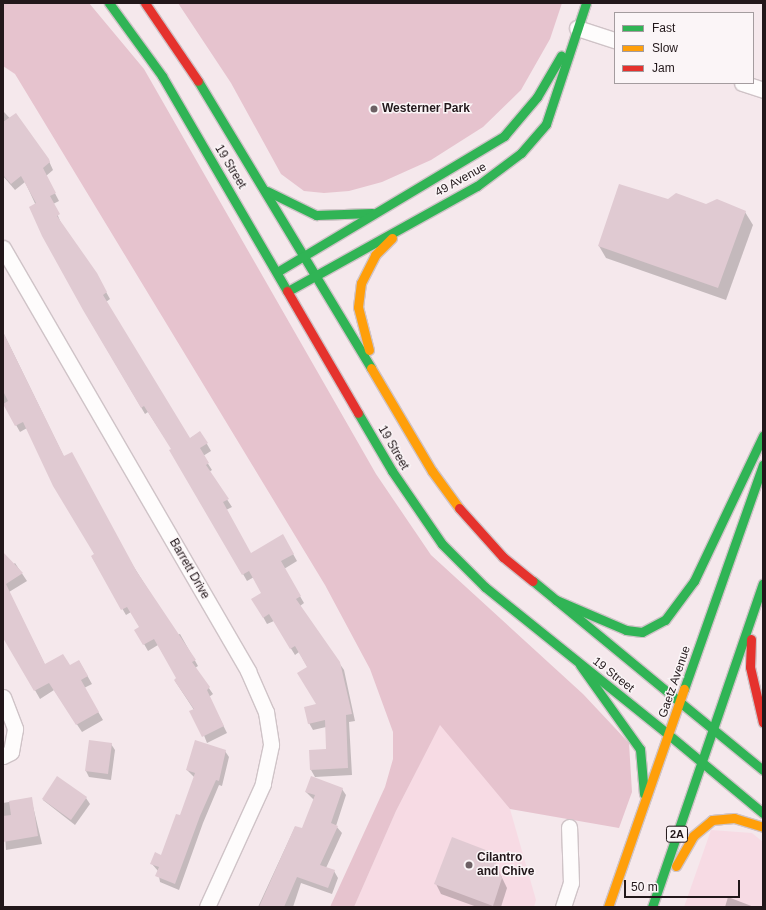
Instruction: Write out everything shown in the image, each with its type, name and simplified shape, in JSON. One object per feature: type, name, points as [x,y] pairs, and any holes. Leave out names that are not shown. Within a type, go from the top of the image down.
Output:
[{"type":"main road","name":"19 Street","points":[[109,3],[162,76],[392,471],[442,544],[485,588],[669,735],[763,813]]},
{"type":"main road","name":"19 Street","points":[[145,3],[217,108],[432,471],[466,518],[503,556],[763,770]]},
{"type":"main road","name":"49 Avenue","points":[[288,292],[407,222],[500,172],[534,139],[546,124],[557,97],[577,28],[586,3]]},
{"type":"main road","name":"49 Avenue","points":[[277,272],[504,136],[538,97],[577,28]]},
{"type":"main road","points":[[266,191],[316,215],[378,212]]},
{"type":"main road","points":[[377,380],[360,320],[359,296],[375,255],[407,222]]},
{"type":"main road","points":[[556,600],[626,630],[642,632],[665,620],[698,574],[763,436]]},
{"type":"main road","name":"Gaetz Avenue","points":[[608,907],[681,703],[763,465]]},
{"type":"main road","points":[[713,729],[763,583]]},
{"type":"main road","points":[[751,617],[750,667],[763,723]]},
{"type":"main road","points":[[580,665],[640,749],[644,805]]},
{"type":"main road","name":"2A","points":[[652,907],[713,729]]},
{"type":"main road","points":[[652,907],[693,836],[705,824],[719,817],[763,827]]},
{"type":"street","points":[[577,28],[614,40]]},
{"type":"street","points":[[745,84],[763,90]]},
{"type":"street","name":"Barrett Drive","points":[[3,248],[248,671],[266,712],[271,746],[263,784],[207,907]]},
{"type":"street","points":[[3,697],[16,729],[14,744],[3,756]]},
{"type":"street","points":[[563,907],[571,883],[570,827]]},
{"type":"shaded area","points":[[3,3],[89,3],[144,69],[376,474],[431,555],[583,694],[629,743],[632,792],[619,828],[510,809],[440,725],[396,811],[354,907],[330,907],[385,787],[393,759],[393,732],[370,669],[325,585],[15,74],[3,66]]},
{"type":"shaded area","name":"Westerner Park","points":[[178,3],[562,3],[550,39],[521,90],[483,127],[431,160],[382,182],[349,191],[324,193],[304,191],[281,174],[231,83]]},
{"type":"shaded area","points":[[440,724],[510,809],[536,900],[534,907],[354,907],[396,811]]},
{"type":"shaded area","points":[[711,830],[752,833],[763,842],[763,907],[684,907]]},
{"type":"building","points":[[16,113],[49,159],[50,162],[43,168],[56,193],[50,196],[60,214],[57,216],[97,273],[107,292],[103,295],[190,438],[200,431],[208,443],[200,448],[209,463],[206,465],[229,499],[223,502],[251,553],[283,534],[294,554],[281,561],[301,596],[296,599],[340,662],[352,714],[346,715],[348,768],[310,770],[309,750],[326,749],[325,720],[308,724],[304,707],[316,704],[297,673],[307,667],[295,646],[290,649],[269,614],[263,618],[251,599],[261,593],[249,571],[242,575],[169,450],[171,449],[144,406],[141,408],[83,310],[42,236],[29,207],[36,203],[21,176],[11,184],[3,175],[3,122]]},
{"type":"building","points":[[619,184],[668,199],[676,193],[706,204],[717,199],[746,211],[718,288],[598,246]]},
{"type":"building","points":[[3,332],[64,456],[72,452],[137,572],[196,660],[192,662],[210,687],[207,690],[224,726],[202,737],[189,711],[194,709],[174,680],[176,678],[154,639],[143,645],[134,630],[139,627],[127,607],[121,610],[91,556],[94,554],[53,486],[23,422],[15,426],[3,404],[8,401],[3,391]]},
{"type":"building","points":[[3,552],[23,573],[6,584],[45,664],[63,654],[70,665],[79,660],[88,676],[81,680],[99,712],[76,725],[49,683],[34,691],[3,638]]},
{"type":"building","points":[[89,740],[112,743],[108,774],[85,771]]},
{"type":"building","points":[[195,740],[226,750],[219,781],[216,780],[200,816],[175,884],[155,876],[159,867],[150,864],[155,852],[161,855],[176,814],[180,815],[195,773],[186,770]]},
{"type":"building","points":[[57,776],[87,797],[71,820],[42,799]]},
{"type":"building","points":[[311,776],[343,788],[331,823],[338,826],[320,865],[335,870],[328,888],[297,877],[284,907],[259,907],[295,826],[302,828],[315,795],[305,792]]},
{"type":"building","points":[[32,797],[38,836],[3,842],[3,816],[11,815],[9,801]]},
{"type":"building","name":"Cilantro and Chive","points":[[452,837],[491,852],[502,878],[493,906],[434,884]]},
{"type":"traffic: fast","points":[[109,3],[162,76],[287,291]]},
{"type":"traffic: fast","points":[[288,291],[477,186],[521,153],[546,124],[586,3]]},
{"type":"traffic: fast","points":[[277,272],[504,136],[537,97],[561,56]]},
{"type":"traffic: fast","points":[[198,81],[371,368]]},
{"type":"traffic: fast","points":[[267,191],[316,215],[372,213]]},
{"type":"traffic: fast","points":[[358,413],[392,471],[442,544],[485,587],[669,735]]},
{"type":"traffic: fast","points":[[556,600],[626,630],[642,632],[665,620],[694,581],[763,436]]},
{"type":"traffic: fast","points":[[684,689],[763,465]]},
{"type":"traffic: fast","points":[[533,581],[681,703]]},
{"type":"traffic: fast","points":[[652,907],[763,583]]},
{"type":"traffic: fast","points":[[580,665],[640,749],[644,794]]},
{"type":"traffic: fast","points":[[681,703],[763,770]]},
{"type":"traffic: fast","points":[[669,735],[763,813]]},
{"type":"traffic: slow","points":[[369,350],[358,307],[361,283],[375,255],[392,238]]},
{"type":"traffic: slow","points":[[371,368],[432,471],[459,508]]},
{"type":"traffic: slow","points":[[608,907],[684,689]]},
{"type":"traffic: slow","points":[[676,866],[693,836],[712,820],[734,818],[763,827]]},
{"type":"traffic: jam","points":[[145,3],[198,81]]},
{"type":"traffic: jam","points":[[287,291],[358,413]]},
{"type":"traffic: jam","points":[[459,508],[503,557],[533,581]]},
{"type":"traffic: jam","points":[[751,639],[750,667],[763,723]]},
{"type":"place","name":"Westerner Park","points":[[374,109]]},
{"type":"place","name":"Cilantro and Chive","points":[[469,865]]}]
